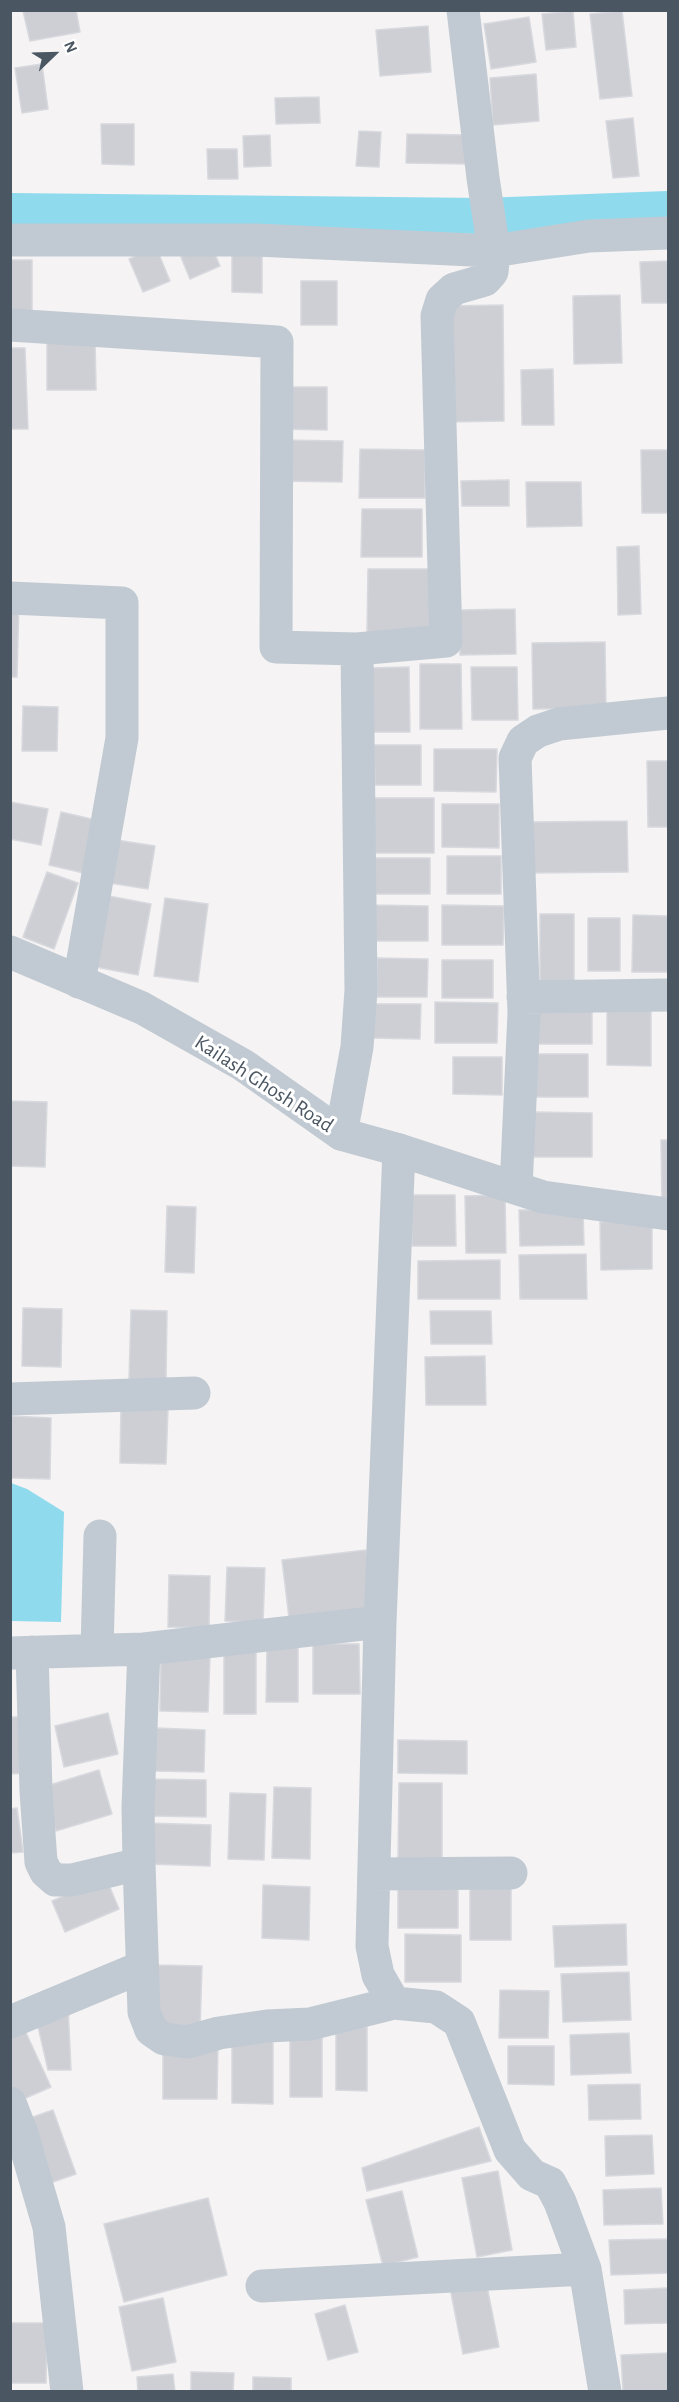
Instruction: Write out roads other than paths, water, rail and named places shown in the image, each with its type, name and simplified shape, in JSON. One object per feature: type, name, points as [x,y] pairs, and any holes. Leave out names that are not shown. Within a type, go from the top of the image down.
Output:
[{"type":"street","points":[[10,325],[277,342],[276,647],[357,649],[446,641],[437,316],[442,300],[454,290],[484,280],[492,272],[494,251],[483,178],[464,10]]},
{"type":"street","points":[[10,240],[256,240],[494,251],[589,236],[669,233]]},
{"type":"street","points":[[10,598],[122,603],[122,738],[79,982]]},
{"type":"street","points":[[341,1134],[357,1047],[361,990],[357,649]]},
{"type":"street","points":[[516,1188],[524,1059],[515,758],[523,741],[538,731],[559,724],[669,713]]},
{"type":"street","name":"Kailash Ghosh Road","points":[[10,952],[142,1008],[243,1065],[341,1134],[399,1150],[543,1197],[669,1214]]},
{"type":"street","points":[[523,997],[669,995]]},
{"type":"street","points":[[394,2003],[378,1975],[372,1946],[380,1623],[399,1150]]},
{"type":"street","points":[[10,1399],[194,1393]]},
{"type":"street","points":[[97,1650],[100,1536]]},
{"type":"street","points":[[139,1864],[72,1880],[55,1880],[46,1872],[41,1862],[21,1652],[144,1649],[380,1623]]},
{"type":"street","points":[[144,1649],[138,1807],[139,1864],[144,2012],[151,2030],[164,2039],[187,2042],[219,2033],[267,2026],[310,2024],[394,2003],[436,2007],[459,2022],[510,2150],[532,2175],[550,2183],[560,2202],[585,2269],[605,2391]]},
{"type":"street","points":[[374,1874],[511,1873]]},
{"type":"street","points":[[10,2022],[142,1967]]},
{"type":"street","points":[[10,2103],[22,2134],[49,2227],[68,2391]]},
{"type":"street","points":[[262,2286],[585,2269]]},
{"type":"water","points":[[11,1483],[27,1489],[64,1512],[61,1622],[11,1621]]},
{"type":"waterway","points":[[10,211],[483,216],[668,209]]}]
